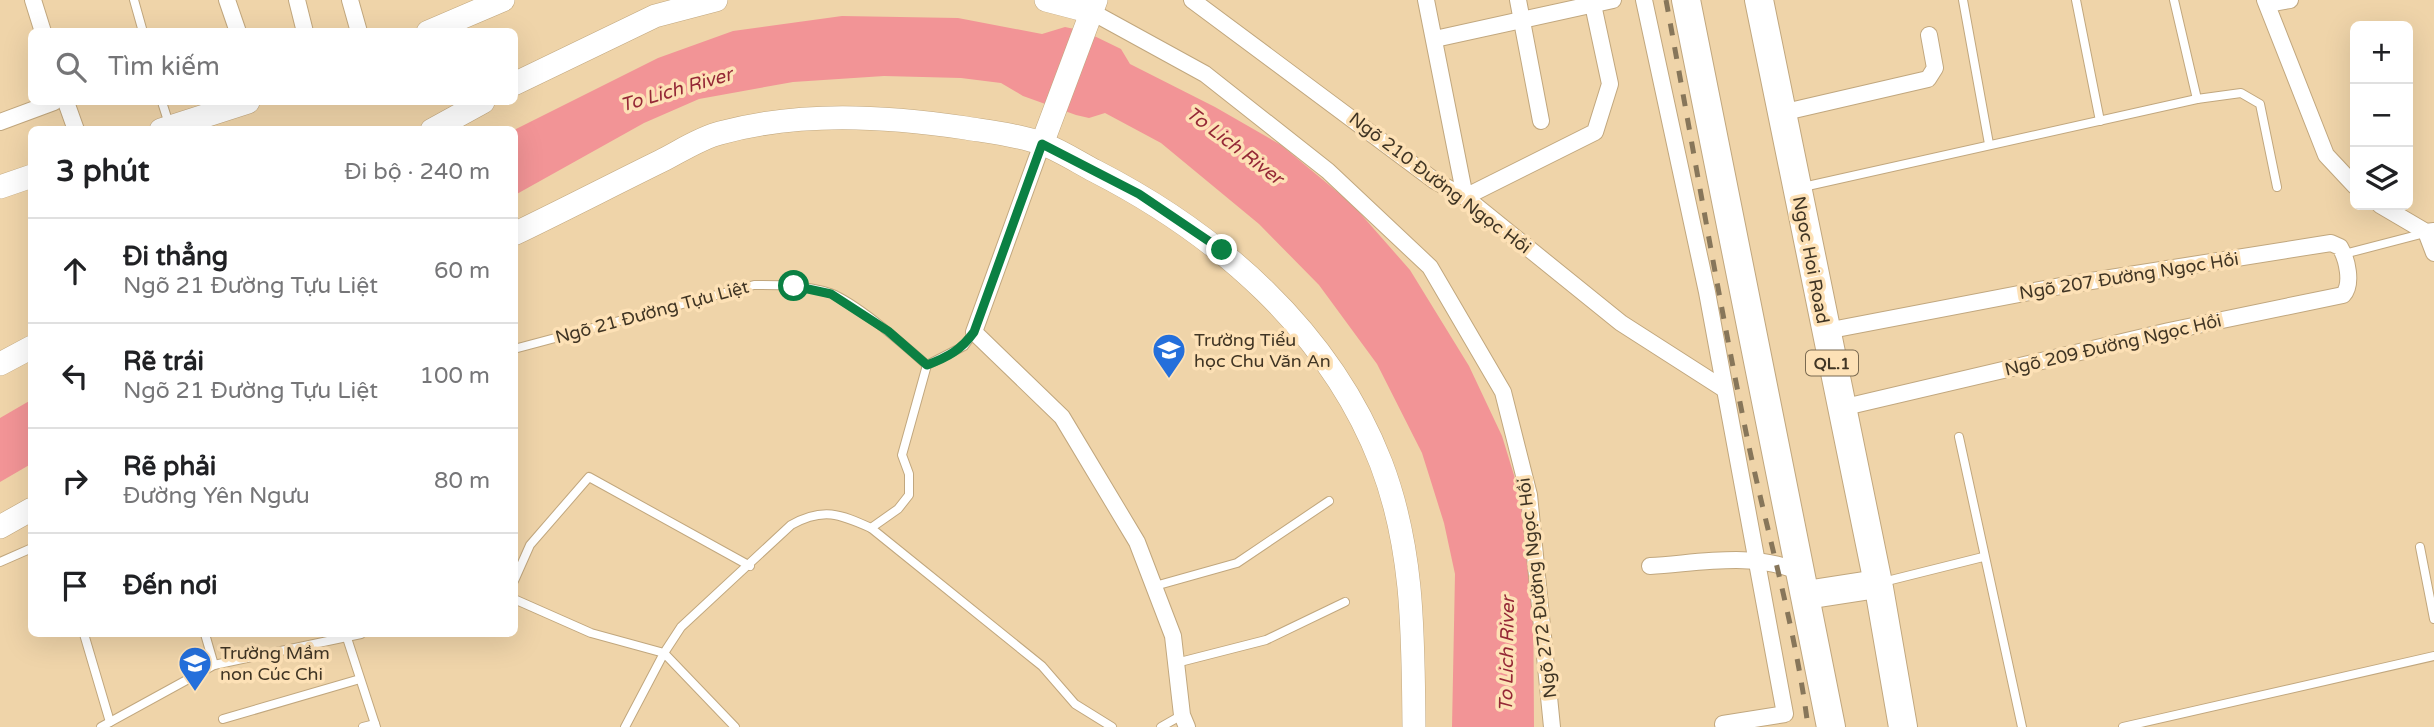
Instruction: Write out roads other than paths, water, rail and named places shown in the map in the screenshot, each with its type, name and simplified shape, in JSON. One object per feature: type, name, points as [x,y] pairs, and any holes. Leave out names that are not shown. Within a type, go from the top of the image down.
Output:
[{"type":"highway","points":[[1686,0],[1831,727]]},
{"type":"highway","name":"Ngoc Hoi Road","points":[[1759,0],[1877,584],[1903,727]]},
{"type":"highway","points":[[1804,584],[1877,584]]},
{"type":"street","points":[[33,0],[42,28]]},
{"type":"street","points":[[227,0],[237,28]]},
{"type":"street","points":[[297,0],[304,28]]},
{"type":"street","points":[[351,0],[358,28]]},
{"type":"street","points":[[437,28],[503,0]]},
{"type":"street","points":[[518,82],[655,16],[716,0]]},
{"type":"street","points":[[1046,0],[1091,13],[974,332],[1062,417],[1137,542],[1172,636],[1184,721]]},
{"type":"street","name":"Ngõ 210 Đường Ngọc Hồi","points":[[1192,0],[1435,181],[1465,197],[1621,323],[1724,389]]},
{"type":"street","points":[[1426,0],[1465,197],[1595,132],[1610,84],[1592,2]]},
{"type":"street","points":[[1518,0],[1541,121]]},
{"type":"street","points":[[1435,39],[1592,2],[1613,0]]},
{"type":"street","points":[[1644,0],[1707,292],[1785,721],[1723,724]]},
{"type":"street","points":[[2290,0],[2266,2],[2326,155],[2350,181]]},
{"type":"street","name":"Ngõ 272 Đường Ngọc Hồi","points":[[1091,13],[1205,74],[1328,171],[1430,267],[1503,392],[1529,495],[1552,727]]},
{"type":"street","points":[[1781,113],[1928,79],[1935,68],[1929,35]]},
{"type":"street","points":[[0,122],[46,105]]},
{"type":"street","points":[[67,105],[75,126]]},
{"type":"street","points":[[171,126],[238,105]]},
{"type":"street","points":[[439,126],[478,105]]},
{"type":"street","points":[[518,232],[717,133],[815,117],[864,117],[984,131],[1046,135],[1222,250],[1301,329],[1347,394],[1381,461],[1401,527],[1410,574],[1410,725]]},
{"type":"street","points":[[0,187],[28,177]]},
{"type":"street","points":[[2389,210],[2430,232],[2434,253]]},
{"type":"street","name":"Ngõ 207 Đường Ngọc Hồi","points":[[1826,331],[2066,285],[2331,243],[2340,247],[2344,254]]},
{"type":"street","name":"Ngõ 209 Đường Ngọc Hồi","points":[[1841,408],[2169,331],[2343,295],[2348,286],[2344,254]]},
{"type":"street","points":[[0,364],[28,349]]},
{"type":"street","points":[[0,527],[28,511]]},
{"type":"street","points":[[1650,566],[1757,559],[1778,562],[1804,584]]},
{"type":"lane","points":[[134,0],[142,28]]},
{"type":"lane","points":[[1963,0],[1989,144]]},
{"type":"lane","points":[[2076,0],[2100,121]]},
{"type":"lane","points":[[2174,0],[2197,99]]},
{"type":"lane","points":[[1797,188],[2197,99],[2241,93],[2260,104],[2277,187]]},
{"type":"lane","points":[[162,105],[165,126]]},
{"type":"lane","points":[[2344,254],[2430,232]]},
{"type":"lane","name":"Ngõ 21 Đường Tựu Liệt","points":[[518,348],[754,285],[794,286],[831,294],[888,331],[927,365]]},
{"type":"lane","points":[[871,528],[898,509],[909,495],[909,474],[902,455],[927,365],[964,346],[974,332]]},
{"type":"lane","points":[[1959,437],[2022,727]]},
{"type":"lane","points":[[518,573],[530,545],[589,477],[750,566]]},
{"type":"lane","points":[[1155,586],[1237,564],[1329,501]]},
{"type":"lane","points":[[625,727],[664,653],[681,627],[750,566],[791,525],[808,515],[840,514],[871,528],[1042,666],[1075,705],[1112,727]]},
{"type":"lane","points":[[2420,547],[2434,619]]},
{"type":"lane","points":[[0,562],[28,550]]},
{"type":"lane","points":[[1877,584],[1983,557]]},
{"type":"lane","points":[[518,601],[591,633],[664,653],[735,727]]},
{"type":"lane","points":[[1175,663],[1266,640],[1345,602]]},
{"type":"lane","points":[[85,637],[110,722]]},
{"type":"lane","points":[[206,637],[214,666]]},
{"type":"lane","points":[[101,727],[214,666],[350,637]]},
{"type":"lane","points":[[347,638],[376,726],[363,727]]},
{"type":"lane","points":[[2123,727],[2434,656]]},
{"type":"lane","points":[[223,719],[360,679]]},
{"type":"lane","points":[[1161,727],[1184,721]]},
{"type":"water","name":"To Lich River","points":[[842,16],[958,18],[1042,34],[1065,27],[1084,31],[1121,49],[1130,64],[1215,107],[1281,145],[1352,204],[1410,270],[1469,366],[1502,436],[1525,511],[1533,572],[1534,727],[1452,727],[1455,574],[1444,523],[1422,453],[1377,364],[1319,285],[1259,224],[1161,143],[1105,113],[1089,118],[1076,115],[1023,96],[1001,83],[961,78],[884,76],[793,82],[699,99],[644,123],[518,193],[518,128],[658,58],[733,31]]},
{"type":"water","points":[[28,402],[28,466],[0,482],[0,418]]},
{"type":"railway","points":[[1666,0],[1737,387],[1789,619],[1808,727]]},
{"type":"place","name":"Trường Tiểu học Chu Văn An","points":[[1169,380]]},
{"type":"place","name":"Trường Mầm non Cúc Chi","points":[[195,693]]}]
